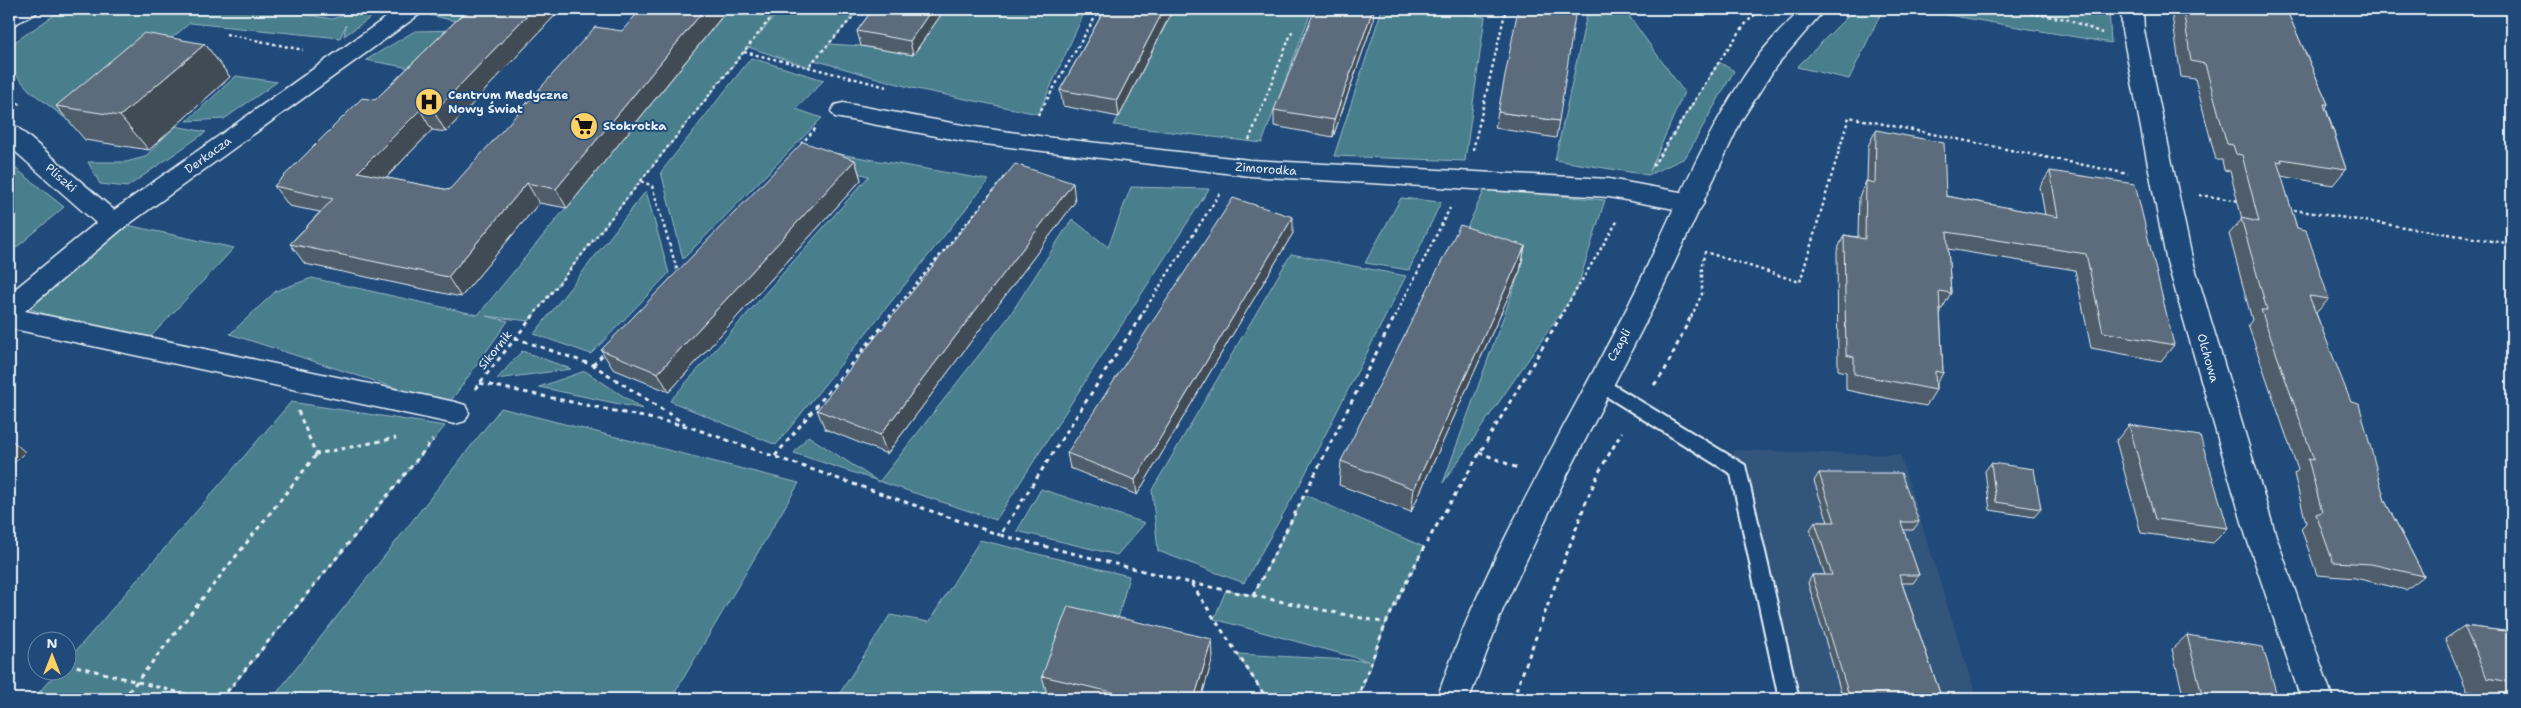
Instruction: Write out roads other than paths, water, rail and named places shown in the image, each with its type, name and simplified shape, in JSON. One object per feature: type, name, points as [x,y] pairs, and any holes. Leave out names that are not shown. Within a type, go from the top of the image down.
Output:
[{"type":"street","points":[[9,20],[27,9]]},
{"type":"street","name":"Derkacza","points":[[9,309],[113,223],[412,9]]},
{"type":"street","name":"Czapli","points":[[1453,699],[1488,608],[1599,383],[1641,306],[1692,202],[1718,142],[1748,89],[1783,41],[1814,9]]},
{"type":"street","name":"Olchowa","points":[[2132,9],[2133,30],[2179,258],[2261,536],[2317,699]]},
{"type":"street","name":"Zimorodka","points":[[843,110],[968,134],[1243,168],[1609,188],[1692,202]]},
{"type":"street","name":"Pliszki","points":[[9,133],[113,223]]},
{"type":"street","points":[[9,318],[455,413]]},
{"type":"lane","points":[[1599,383],[1739,470],[1789,699]]},
{"type":"place","name":"Centrum Medyczne Nowy Świat","points":[[429,102]]},
{"type":"place","name":"Stokrotka","points":[[584,126]]}]
